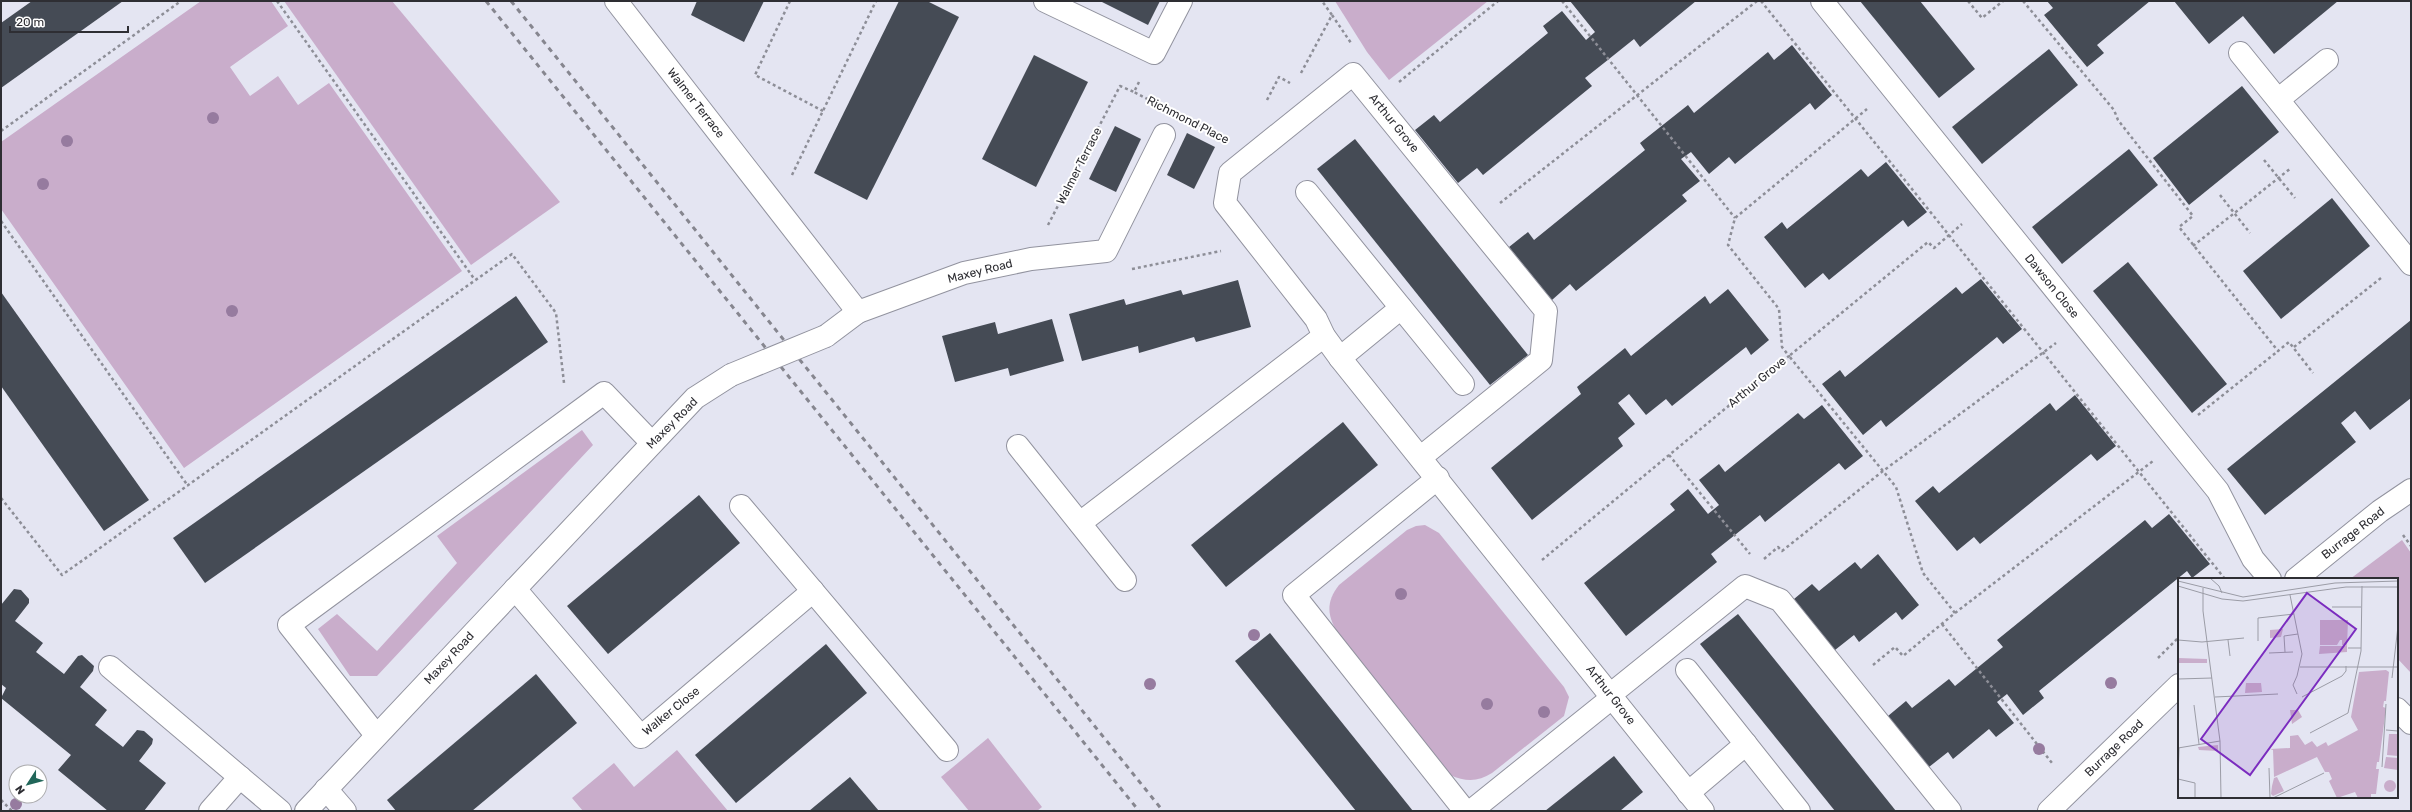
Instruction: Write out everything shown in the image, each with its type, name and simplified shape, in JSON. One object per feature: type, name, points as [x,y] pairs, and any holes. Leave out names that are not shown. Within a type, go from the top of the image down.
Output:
[{"type":"street","name":"Walmer Terrace","points":[[616,1],[858,312]]},
{"type":"street","points":[[1045,1],[1154,54],[1181,1]]},
{"type":"street","name":"Dawson Close","points":[[1822,1],[2218,491],[2252,559],[2269,578]]},
{"type":"street","points":[[2240,53],[2279,99],[2409,261]]},
{"type":"street","points":[[2279,99],[2327,60]]},
{"type":"street","name":"Arthur Grove","points":[[1421,457],[1541,360],[1546,311],[1353,74],[1230,173],[1225,203],[1316,318],[1324,336],[1340,358],[1438,478],[1702,811]]},
{"type":"street","points":[[1106,251],[1164,135]]},
{"type":"street","points":[[1307,192],[1463,384]]},
{"type":"street","name":"Maxey Road","points":[[306,811],[695,398],[731,375],[826,336],[858,312],[964,273],[1031,259],[1106,251]]},
{"type":"street","points":[[1340,358],[1401,308]]},
{"type":"street","points":[[1080,523],[1324,336]]},
{"type":"street","points":[[376,735],[289,625],[569,421],[604,393],[652,442]]},
{"type":"street","points":[[1018,446],[1125,580]]},
{"type":"street","points":[[1438,478],[1294,595],[1465,811]]},
{"type":"street","name":"Burrage Road","points":[[2297,578],[2374,516],[2411,490]]},
{"type":"street","points":[[741,506],[947,750]]},
{"type":"street","points":[[1470,811],[1745,586],[1780,600],[1950,811]]},
{"type":"street","name":"Walker Close","points":[[515,589],[641,737],[813,591]]},
{"type":"street","points":[[110,667],[280,811]]},
{"type":"street","points":[[1687,670],[1798,811]]},
{"type":"street","name":"Burrage Road","points":[[2049,811],[2178,686]]},
{"type":"street","points":[[2398,710],[2411,723]]},
{"type":"street","points":[[1688,793],[1746,744]]},
{"type":"street","points":[[210,811],[240,777]]},
{"type":"street","points":[[326,789],[345,811]]},
{"type":"path","points":[[1,131],[180,1]]},
{"type":"path","points":[[277,1],[475,280]]},
{"type":"path","points":[[790,1],[755,75],[823,111]]},
{"type":"path","points":[[777,206],[876,1]]},
{"type":"path","points":[[1298,78],[1332,15],[1322,1]]},
{"type":"path","points":[[1375,100],[1498,1]]},
{"type":"path","points":[[1562,1],[1735,218],[1893,87]]},
{"type":"path","points":[[1475,223],[1757,1]]},
{"type":"path","points":[[1761,1],[2224,578]]},
{"type":"path","points":[[1968,1],[1982,18],[2003,1]]},
{"type":"path","points":[[2023,1],[2114,110],[2118,120],[2193,216],[2179,227],[2278,351]]},
{"type":"path","name":"Richmond Place","points":[[1154,54],[1134,92],[1161,106]]},
{"type":"path","points":[[1265,105],[1279,77],[1295,85]]},
{"type":"path","name":"Walmer Terrace","points":[[1031,259],[1120,86],[1134,92]]},
{"type":"path","name":"Richmond Place","points":[[1188,120],[1228,140]]},
{"type":"path","points":[[2193,246],[2316,147]]},
{"type":"path","points":[[2264,160],[2295,198]]},
{"type":"path","points":[[2220,195],[2250,233]]},
{"type":"path","points":[[1955,613],[1923,573],[1896,487],[1789,356],[1928,242],[1934,248],[1987,205]]},
{"type":"path","name":"Arthur Grove","points":[[1518,579],[1789,356],[1782,347],[1779,309],[1728,245],[1735,218]]},
{"type":"path","points":[[1,221],[188,486]]},
{"type":"path","points":[[1106,251],[1120,272],[1224,250],[1248,232]]},
{"type":"path","points":[[1,498],[62,575],[512,254],[556,313],[569,421]]},
{"type":"path","points":[[2294,347],[2409,261]]},
{"type":"path","points":[[1758,564],[1778,547],[1782,551],[1883,471],[2082,324]]},
{"type":"path","points":[[2223,395],[2289,342],[2313,372]]},
{"type":"path","points":[[1848,685],[1896,647],[1902,656],[1955,613],[2178,442]]},
{"type":"path","points":[[1669,455],[1758,564],[1760,592]]},
{"type":"path","points":[[1942,624],[2073,789]]},
{"type":"path","points":[[2158,658],[2178,638]]},
{"type":"path","points":[[1,800],[12,811]]},
{"type":"shaded area","points":[[201,1],[271,1],[288,26],[230,67],[250,96],[278,76],[298,105],[329,83],[462,271],[184,468],[1,209],[1,142]]},
{"type":"shaded area","points":[[284,1],[392,1],[560,202],[471,265]]},
{"type":"shaded area","points":[[1335,1],[1488,1],[1389,80],[1367,52]]},
{"type":"shaded area","points":[[582,430],[593,445],[377,676],[350,676],[318,629],[337,614],[377,651],[457,563],[437,536]]},
{"type":"shaded area","points":[[1425,525],[1439,533],[1564,687],[1569,697],[1564,716],[1492,773],[1482,778],[1467,780],[1450,775],[1341,638],[1331,618],[1331,599],[1339,585],[1407,530],[1416,526]]},
{"type":"shaded area","points":[[2402,540],[2411,553],[2411,673],[2398,659],[2398,578],[2351,578]]},
{"type":"shaded area","points":[[988,738],[1042,807],[1037,811],[969,811],[941,777]]},
{"type":"shaded area","points":[[677,750],[728,811],[583,811],[572,798],[614,763],[634,787]]},
{"type":"building","points":[[32,1],[123,1],[1,88],[1,23]]},
{"type":"building","points":[[697,1],[764,1],[744,42],[691,15]]},
{"type":"building","points":[[899,1],[927,1],[959,17],[867,200],[814,173]]},
{"type":"building","points":[[1100,1],[1160,1],[1148,25]]},
{"type":"building","points":[[1570,1],[1696,1],[1640,47],[1634,39],[1585,78],[1592,86],[1483,175],[1477,168],[1458,183],[1415,130],[1434,115],[1440,122],[1548,33],[1543,26],[1562,11],[1586,40],[1595,32]]},
{"type":"building","points":[[1860,1],[1920,1],[1975,69],[1939,98]]},
{"type":"building","points":[[2047,1],[2150,1],[2097,45],[2104,53],[2087,67],[2044,15],[2053,8]]},
{"type":"building","points":[[2174,1],[2338,1],[2274,54],[2243,16],[2209,44]]},
{"type":"building","points":[[1792,45],[1832,95],[1815,110],[1810,103],[1735,164],[1729,157],[1709,174],[1691,152],[1681,159],[1700,181],[1682,195],[1687,201],[1576,291],[1570,284],[1552,300],[1509,247],[1528,232],[1534,240],[1645,150],[1640,143],[1688,105],[1694,113],[1768,52],[1774,60]]},
{"type":"building","points":[[2049,49],[2078,85],[1982,164],[1952,127]]},
{"type":"building","points":[[1034,55],[1088,82],[1036,187],[982,159]]},
{"type":"building","points":[[2242,86],[2279,132],[2189,205],[2153,158]]},
{"type":"building","points":[[1115,126],[1141,139],[1116,192],[1089,179]]},
{"type":"building","points":[[1187,133],[1215,147],[1194,189],[1167,175]]},
{"type":"building","points":[[1355,139],[1528,355],[1490,385],[1317,169]]},
{"type":"building","points":[[2129,149],[2158,185],[2062,264],[2032,227]]},
{"type":"building","points":[[1886,162],[1927,212],[1908,227],[1903,220],[1829,280],[1823,273],[1805,288],[1764,237],[1782,222],[1787,229],[1861,169],[1868,177]]},
{"type":"building","points":[[2332,198],[2370,246],[2281,319],[2243,271]]},
{"type":"building","points":[[2128,262],[2227,384],[2192,413],[2093,291]]},
{"type":"building","points":[[1981,279],[2022,329],[2003,344],[1997,337],[1886,427],[1881,420],[1863,435],[1822,384],[1840,370],[1845,377],[1956,287],[1962,294]]},
{"type":"building","points":[[1238,280],[1251,327],[1196,342],[1194,337],[1139,353],[1138,346],[1082,361],[1069,314],[1124,299],[1126,305],[1181,290],[1183,295]]},
{"type":"building","points":[[1728,289],[1769,340],[1751,355],[1746,347],[1672,406],[1666,399],[1646,415],[1629,394],[1618,403],[1635,424],[1618,438],[1623,446],[1532,520],[1491,468],[1581,394],[1577,387],[1625,348],[1631,356],[1705,296],[1710,304]]},
{"type":"building","points":[[1,292],[149,500],[104,531],[1,386]]},
{"type":"building","points":[[516,296],[548,342],[205,583],[173,538]]},
{"type":"building","points":[[1052,319],[1064,361],[1010,376],[1008,368],[955,382],[942,336],[995,322],[998,334]]},
{"type":"building","points":[[2411,320],[2411,398],[2370,430],[2355,411],[2341,423],[2356,442],[2265,515],[2227,469]]},
{"type":"building","points":[[2075,395],[2116,446],[2097,461],[2091,454],[1980,544],[1974,537],[1957,551],[1915,501],[1933,486],[1939,493],[2050,403],[2056,411]]},
{"type":"building","points":[[1822,405],[1863,456],[1845,470],[1839,463],[1765,522],[1760,515],[1711,554],[1717,562],[1626,636],[1584,583],[1675,510],[1670,504],[1688,489],[1708,514],[1719,505],[1699,480],[1719,464],[1725,472],[1798,413],[1804,419]]},
{"type":"building","points":[[1343,422],[1378,465],[1226,587],[1191,545]]},
{"type":"building","points":[[699,495],[740,543],[608,654],[567,606]]},
{"type":"building","points":[[2169,514],[2210,564],[2192,578],[2187,571],[2178,578],[2039,691],[2044,698],[2023,715],[2007,694],[1997,702],[2014,723],[1996,737],[1989,729],[1953,759],[1948,752],[1929,767],[1888,716],[1906,701],[1912,708],[1949,679],[1955,686],[2003,647],[1997,640],[2145,520],[2152,528]]},
{"type":"building","points":[[1878,554],[1919,605],[1902,620],[1896,612],[1859,642],[1854,635],[1835,650],[1794,599],[1812,584],[1819,591],[1855,562],[1861,569]]},
{"type":"building","points":[[14,589],[21,590],[29,599],[29,603],[15,621],[43,643],[36,652],[64,674],[78,656],[82,655],[94,666],[93,671],[80,687],[107,710],[95,725],[123,747],[137,730],[144,731],[153,739],[152,744],[139,761],[166,783],[144,811],[108,811],[58,770],[71,755],[1,698],[6,688],[1,684],[1,605]]},
{"type":"building","points":[[1738,614],[1896,811],[1835,811],[1700,644]]},
{"type":"building","points":[[1270,633],[1413,811],[1356,811],[1235,661]]},
{"type":"building","points":[[826,644],[867,693],[736,803],[695,755]]},
{"type":"building","points":[[536,674],[577,723],[472,811],[396,811],[387,800]]},
{"type":"building","points":[[1614,756],[1643,792],[1620,811],[1545,811]]},
{"type":"building","points":[[850,777],[879,811],[809,811]]},
{"type":"railway","points":[[486,1],[1139,811]]},
{"type":"railway","points":[[511,1],[1163,811]]}]
